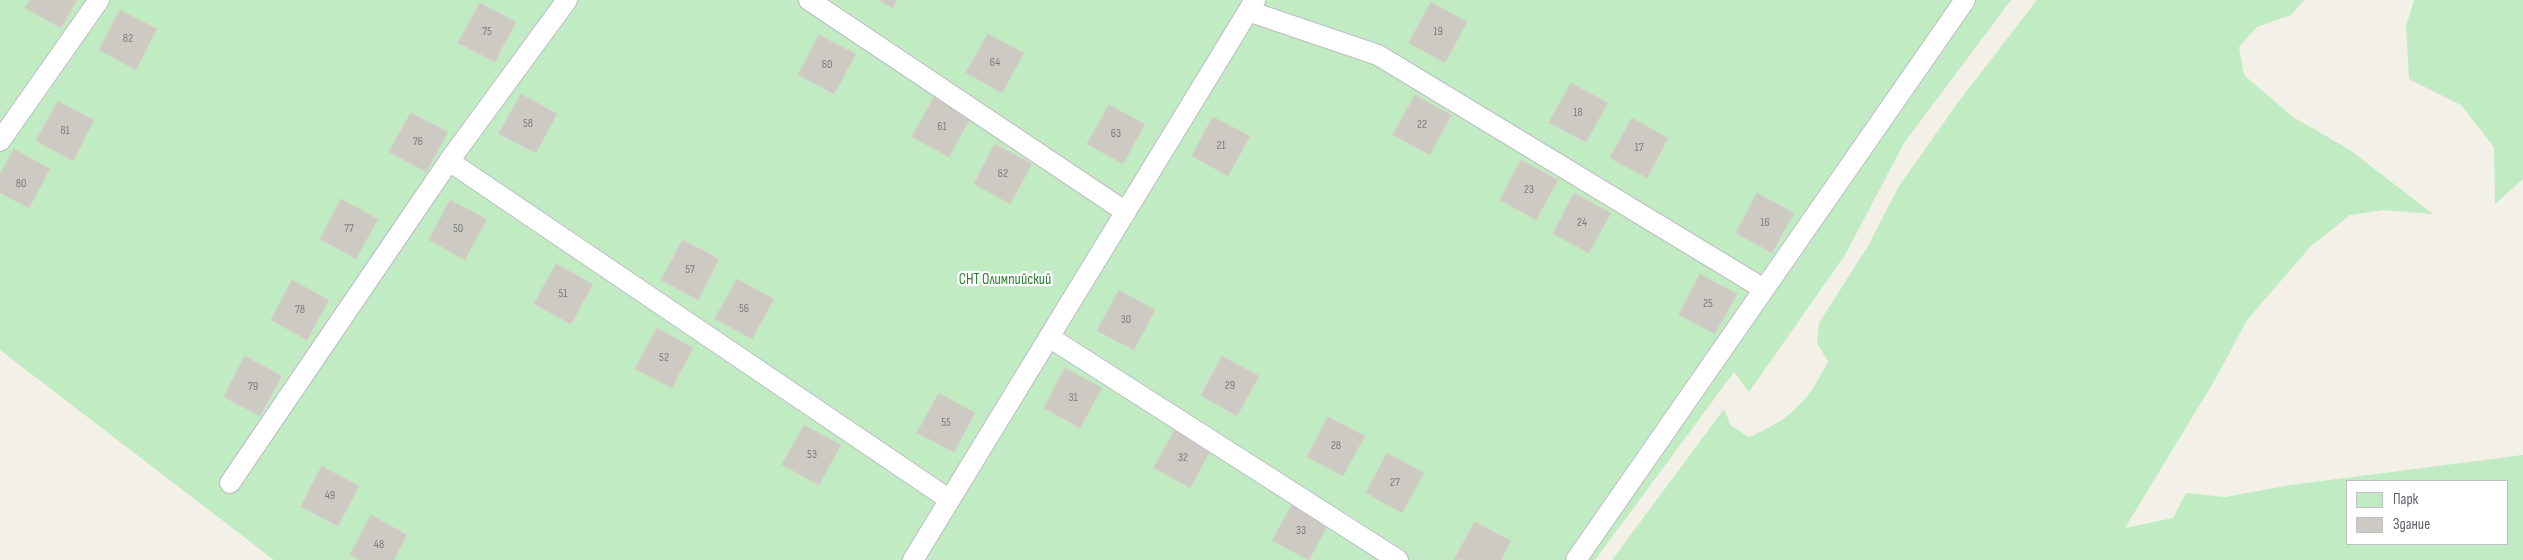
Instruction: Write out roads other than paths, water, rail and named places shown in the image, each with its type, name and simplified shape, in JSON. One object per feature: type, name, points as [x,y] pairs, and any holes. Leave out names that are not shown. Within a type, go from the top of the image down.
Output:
[{"type":"lane","points":[[0,141],[99,0]]},
{"type":"lane","points":[[230,482],[449,161],[567,0]]},
{"type":"lane","points":[[809,0],[1126,212]]},
{"type":"lane","points":[[1576,560],[1965,0]]},
{"type":"lane","points":[[913,560],[1251,6],[1378,55],[1764,289]]},
{"type":"lane","points":[[449,161],[950,500]]},
{"type":"lane","points":[[1049,337],[1398,560]]},
{"type":"park label","name":"СНТ Олимпийский","points":[[1005,280]]}]
